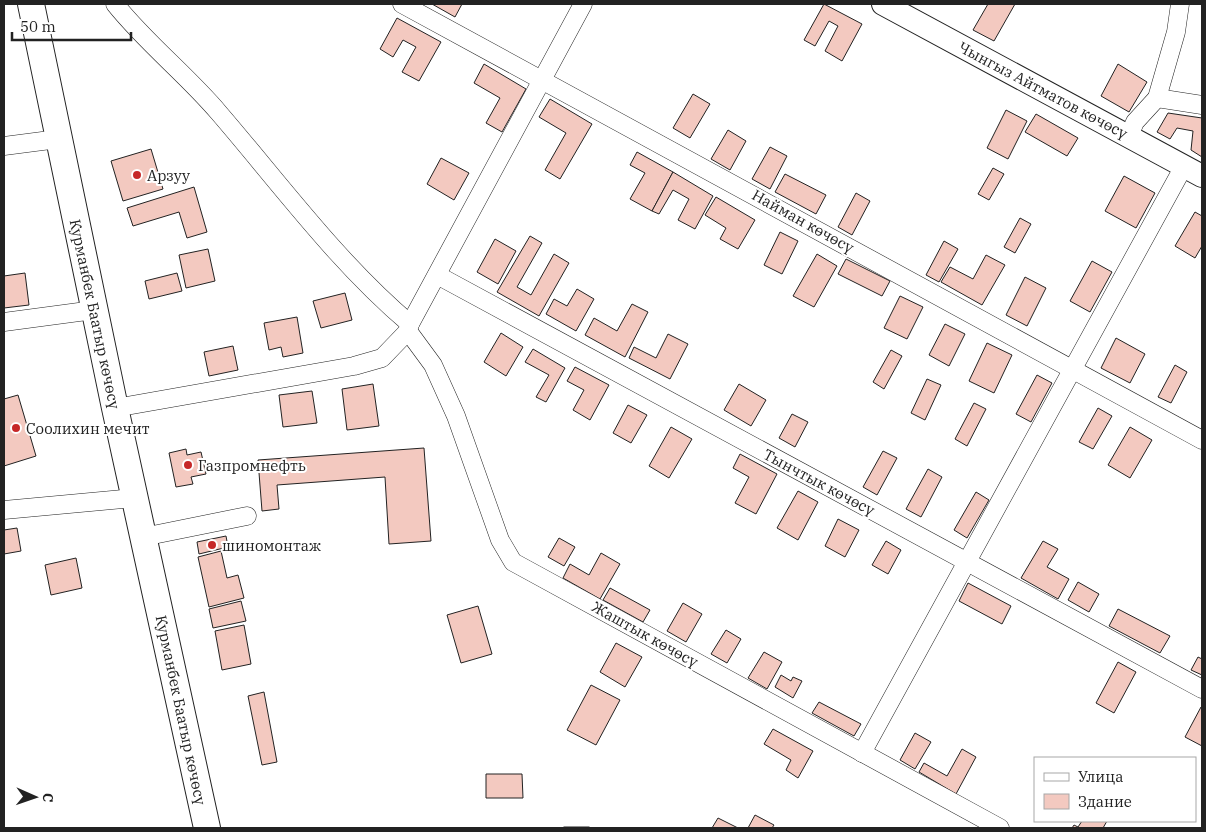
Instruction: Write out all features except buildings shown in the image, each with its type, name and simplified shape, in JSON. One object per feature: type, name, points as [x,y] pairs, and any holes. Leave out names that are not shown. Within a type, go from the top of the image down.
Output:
[{"type":"highway","name":"Курманбек Баатыр көчөсү","points":[[31,4],[114,408],[207,828]]},
{"type":"main road","name":"Чынгыз Айтматов көчөсү","points":[[883,4],[1193,171]]},
{"type":"street","name":"Жаштык көчөсү","points":[[115,4],[134,27],[218,111],[320,236],[409,327],[433,365],[449,399],[500,540],[513,562],[1000,828]]},
{"type":"street","name":"Найман көчөсү","points":[[402,4],[1202,440]]},
{"type":"street","points":[[114,408],[354,366],[382,358],[409,327],[583,4]]},
{"type":"street","points":[[1128,136],[1135,122],[1157,98],[1176,32],[1180,4]]},
{"type":"street","points":[[1157,98],[1202,105]]},
{"type":"street","points":[[4,146],[58,139]]},
{"type":"street","points":[[862,753],[1073,370],[1193,171]]},
{"type":"street","name":"Тынчтык көчөсү","points":[[437,275],[1202,689]]},
{"type":"street","points":[[4,322],[94,310]]},
{"type":"street","points":[[4,510],[134,498]]},
{"type":"street","points":[[143,537],[247,516]]},
{"type":"place","name":"Арзуу","points":[[137,175]]},
{"type":"place","name":"Соолихин мечит","points":[[16,428]]},
{"type":"place","name":"Газпромнефть","points":[[188,465]]},
{"type":"place","name":"шиномонтаж","points":[[212,545]]}]
